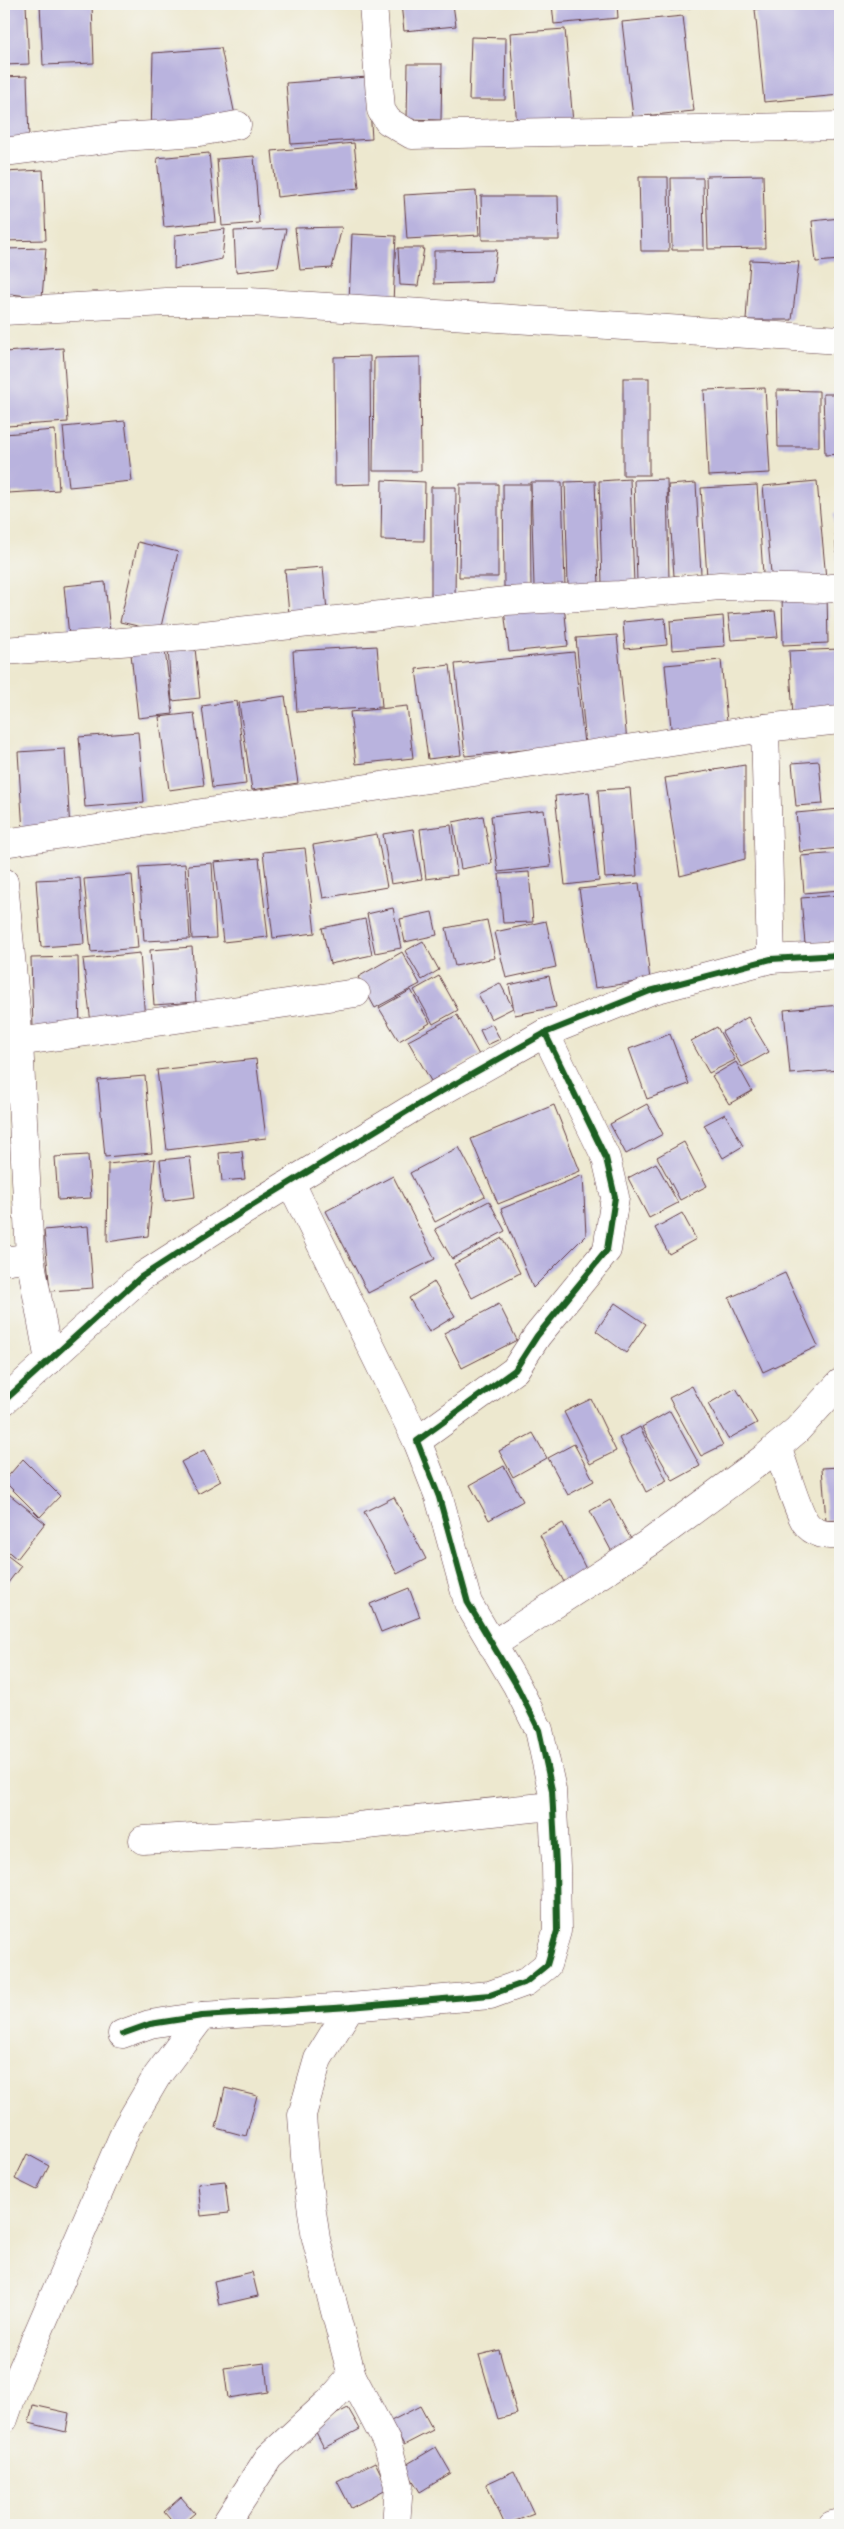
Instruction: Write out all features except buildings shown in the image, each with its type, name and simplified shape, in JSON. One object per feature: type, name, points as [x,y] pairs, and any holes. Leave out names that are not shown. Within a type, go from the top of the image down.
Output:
[{"type":"street","points":[[372,4],[381,110],[388,121],[412,135],[840,126]]},
{"type":"street","points":[[4,152],[121,136],[199,132],[237,125]]},
{"type":"street","points":[[4,311],[166,302],[250,302],[840,340]]},
{"type":"street","points":[[4,651],[185,638],[506,602],[620,595],[720,586],[840,587]]},
{"type":"street","points":[[4,844],[765,728],[840,720]]},
{"type":"street","points":[[765,728],[771,959]]},
{"type":"street","points":[[4,882],[11,1043],[30,1257],[49,1360]]},
{"type":"street","points":[[4,1401],[141,1277],[242,1212],[420,1103],[545,1033],[650,991],[771,959],[840,955]]},
{"type":"street","points":[[11,1043],[356,993]]},
{"type":"street","points":[[417,1441],[514,1370],[537,1336],[607,1250],[615,1198],[606,1158],[545,1033]]},
{"type":"street","points":[[122,2034],[150,2024],[202,2016],[350,2007],[490,1995],[526,1982],[546,1964],[557,1931],[552,1806],[539,1730],[517,1686],[468,1603],[438,1497],[417,1441],[291,1183]]},
{"type":"street","points":[[4,1261],[30,1257]]},
{"type":"street","points":[[492,1645],[652,1541],[778,1447],[840,1383]]},
{"type":"street","points":[[778,1447],[806,1522],[816,1532],[831,1536],[840,1534]]},
{"type":"street","points":[[143,1840],[338,1828],[552,1806]]},
{"type":"street","points":[[350,2007],[318,2059],[302,2114],[306,2170],[316,2240],[352,2376],[387,2443],[399,2484],[396,2525]]},
{"type":"street","points":[[4,2419],[11,2377],[127,2127],[156,2076],[202,2016]]},
{"type":"street","points":[[225,2525],[269,2457],[330,2401],[352,2376]]},
{"type":"street","points":[[832,2525],[840,2523]]},
{"type":"cycle path","points":[[4,1401],[141,1277],[242,1212],[421,1103],[545,1033],[650,991],[771,959],[840,955]]},
{"type":"cycle path","points":[[122,2034],[150,2024],[202,2016],[350,2007],[490,1995],[526,1982],[547,1965],[557,1931],[556,1866],[552,1790],[539,1730],[517,1686],[468,1603],[439,1497],[417,1441],[515,1370],[537,1336],[607,1250],[615,1197],[606,1158],[545,1033]]}]
